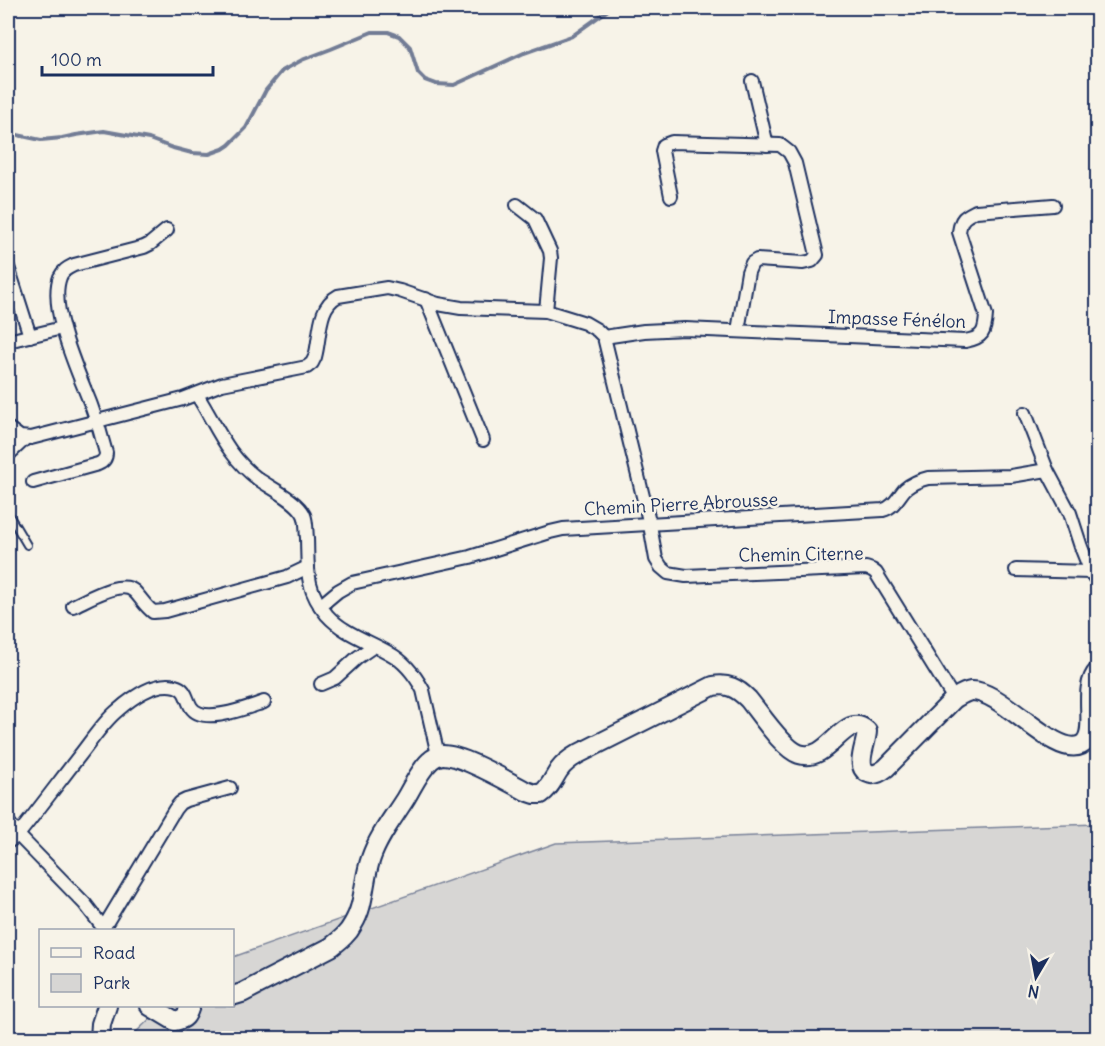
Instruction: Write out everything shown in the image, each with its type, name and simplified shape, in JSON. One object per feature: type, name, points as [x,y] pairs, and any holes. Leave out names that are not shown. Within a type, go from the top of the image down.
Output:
[{"type":"main road","points":[[234,995],[331,947],[350,930],[359,911],[371,856],[422,771],[438,755],[453,756],[526,791],[541,794],[560,768],[571,758],[712,686],[721,684],[741,692],[782,741],[799,754],[817,754],[849,727],[862,726],[867,731],[867,738],[861,758],[862,766],[869,774],[875,774],[886,768],[954,699],[962,693],[972,691],[985,694],[1056,742],[1070,747],[1081,745],[1088,738],[1090,685],[1098,671]]},
{"type":"main road","points":[[100,1038],[101,1024],[106,1007]]},
{"type":"main road","points":[[153,1007],[175,1021],[182,1020],[187,1015],[189,1007]]},
{"type":"street","points":[[752,81],[767,145]]},
{"type":"street","points":[[671,196],[662,151],[664,145],[672,142],[780,145],[789,152],[795,163],[817,255],[812,261],[803,263],[757,260],[752,263],[748,272],[738,331]]},
{"type":"street","points":[[517,205],[535,219],[551,258],[546,310]]},
{"type":"street","name":"Impasse Fénélon","points":[[604,338],[644,331],[685,329],[972,340],[983,333],[986,327],[986,315],[959,232],[960,221],[976,211],[1053,205]]},
{"type":"street","points":[[33,482],[102,462],[106,453],[97,421],[62,328],[58,298],[60,278],[66,269],[74,265],[144,247],[167,230]]},
{"type":"street","points":[[8,267],[30,336]]},
{"type":"street","points":[[8,428],[16,435],[31,438],[197,395],[222,384],[307,367],[315,357],[324,310],[332,299],[338,296],[387,288],[438,304],[460,308],[546,310],[585,323],[597,330],[604,338],[650,525]]},
{"type":"street","points":[[426,299],[483,440]]},
{"type":"street","points":[[8,341],[62,328]]},
{"type":"street","points":[[197,395],[224,442],[239,462],[257,478],[291,501],[304,514],[309,582],[320,606],[341,626],[401,661],[418,681],[423,690],[438,755]]},
{"type":"street","points":[[1025,413],[1047,470],[1070,513],[1081,547],[1098,583]]},
{"type":"street","points":[[8,455],[26,438]]},
{"type":"street","name":"Chemin Pierre Abrousse","points":[[320,606],[352,583],[470,557],[550,532],[576,528],[883,510],[893,505],[906,488],[928,478],[1011,476],[1047,470]]},
{"type":"street","name":"Chemin Citerne","points":[[650,525],[656,559],[668,573],[677,575],[866,568],[872,570],[954,699]]},
{"type":"street","points":[[73,606],[116,587],[134,590],[147,608],[153,612],[165,611],[287,577],[308,567]]},
{"type":"street","points":[[1016,570],[1091,572]]},
{"type":"street","points":[[321,684],[335,678],[374,646]]},
{"type":"street","points":[[13,838],[116,711],[134,697],[160,686],[179,687],[186,693],[191,708],[202,715],[210,716],[264,702]]},
{"type":"street","points":[[8,822],[13,838],[85,904],[104,929],[180,803],[230,788]]},
{"type":"lane","points":[[8,513],[27,545]]},
{"type":"green space","points":[[1097,824],[1097,1038],[130,1038],[162,1007],[234,1007],[234,957],[556,843]]},
{"type":"waterway","points":[[8,133],[41,140],[104,131],[149,139],[192,153],[209,154],[229,145],[246,128],[266,90],[282,71],[302,60],[372,32],[388,32],[399,36],[410,47],[418,73],[425,80],[436,84],[454,85],[524,53],[572,36],[611,8]]}]
